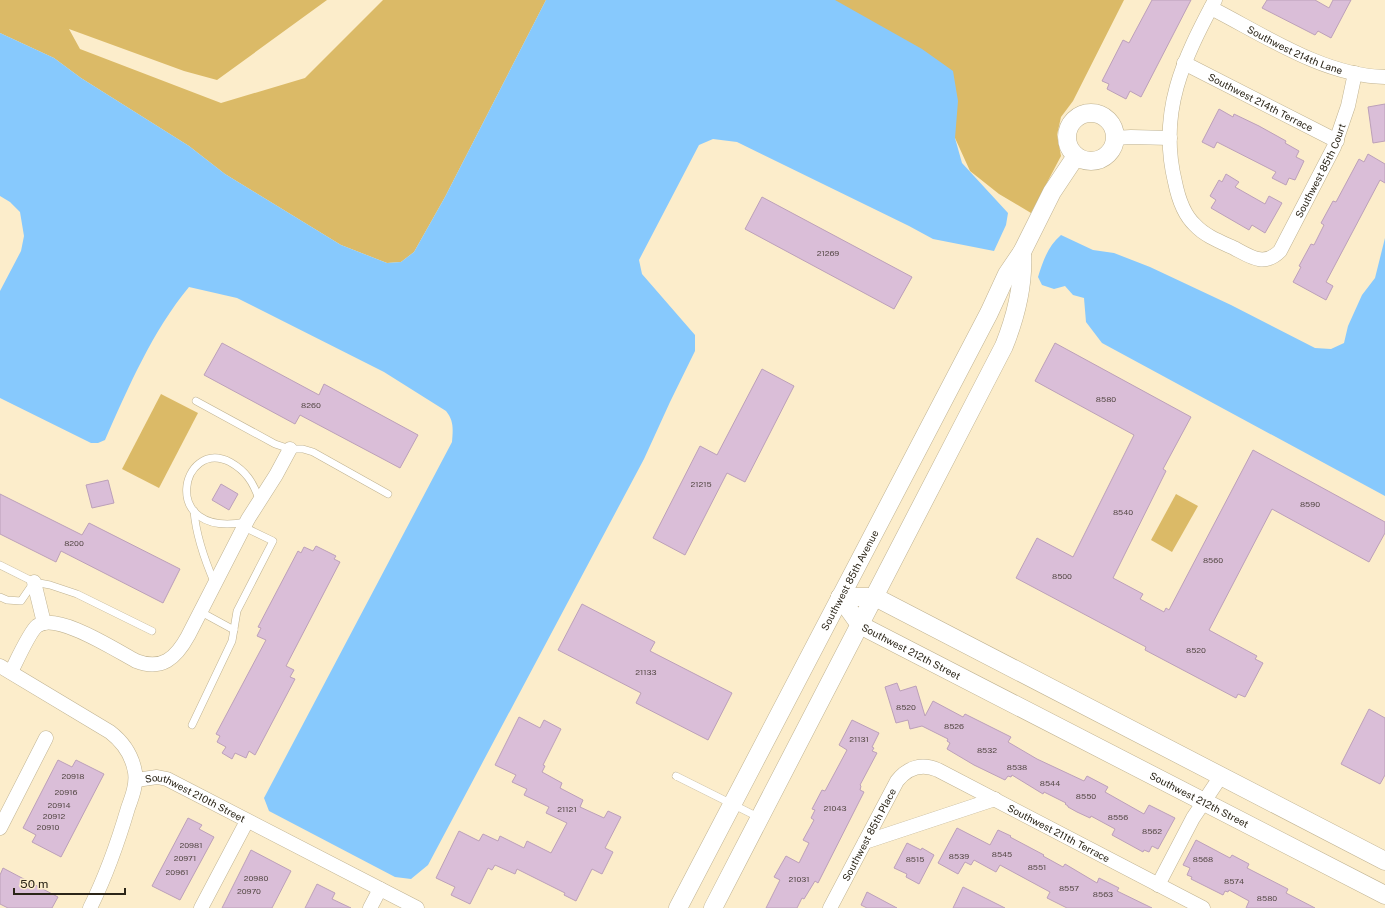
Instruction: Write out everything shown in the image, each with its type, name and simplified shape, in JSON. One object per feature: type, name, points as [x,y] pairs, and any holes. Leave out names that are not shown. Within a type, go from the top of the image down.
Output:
[{"type":"street","points":[[1115,138],[1170,138],[1174,95],[1184,63],[1213,4]]},
{"type":"street","name":"Southwest 214th Lane","points":[[1213,4],[1310,59],[1330,67],[1355,73],[1385,77]]},
{"type":"street","name":"Southwest 214th Terrace","points":[[1184,63],[1337,141]]},
{"type":"street","name":"Southwest 85th Court","points":[[1170,138],[1172,166],[1176,187],[1184,210],[1191,221],[1205,234],[1247,255],[1260,260],[1268,259],[1275,256],[1284,246],[1337,141],[1348,106],[1355,73]]},
{"type":"street","points":[[1094,112],[1107,119],[1112,124],[1115,138],[1111,150],[1101,159],[1088,161],[1076,156],[1068,145],[1067,131],[1074,118],[1080,114],[1094,112]]},
{"type":"street","name":"Southwest 85th Avenue","points":[[678,908],[989,313],[1007,274],[1022,252],[1052,192],[1076,156]]},
{"type":"street","name":"Southwest 85th Avenue","points":[[713,908],[1008,336],[1021,284],[1023,266],[1022,252]]},
{"type":"street","points":[[5,669],[36,627],[44,623],[55,623],[72,627],[136,661],[152,665],[159,664],[175,656],[185,643],[259,499],[276,475],[290,448]]},
{"type":"street","points":[[34,582],[44,623]]},
{"type":"street","points":[[840,597],[874,597],[1385,861]]},
{"type":"street","name":"Southwest 212th Street","points":[[840,597],[860,625],[1385,895]]},
{"type":"street","name":"Southwest 210th Street","points":[[5,669],[115,735],[128,751],[133,764],[136,780],[157,777],[164,778],[417,908]]},
{"type":"street","points":[[0,828],[46,738]]},
{"type":"street","name":"Southwest 211th Terrace","points":[[913,767],[932,767],[1203,908]]},
{"type":"street","name":"Southwest 85th Place","points":[[830,908],[897,781],[902,775],[913,767]]},
{"type":"street","points":[[1158,885],[1193,818],[1221,776]]},
{"type":"street","points":[[90,908],[112,857],[136,780]]},
{"type":"street","points":[[865,842],[995,799]]},
{"type":"street","points":[[201,908],[247,821]]},
{"type":"street","points":[[370,908],[380,889]]},
{"type":"lane","points":[[196,401],[275,444],[313,452],[388,494]]},
{"type":"lane","points":[[192,725],[232,641],[237,611],[273,541],[245,525],[214,524],[203,519],[194,511],[188,500],[186,492],[187,483],[194,468],[198,464],[210,459],[222,459],[240,469],[252,481],[259,499]]},
{"type":"lane","points":[[194,511],[195,524],[209,570],[215,584]]},
{"type":"lane","points":[[0,564],[34,582],[50,585],[77,594],[152,631]]},
{"type":"lane","points":[[0,597],[21,601],[34,582]]},
{"type":"lane","points":[[201,612],[234,630]]},
{"type":"lane","points":[[676,776],[760,818]]},
{"type":"shaded area","points":[[0,0],[327,0],[217,80],[184,71],[69,29],[80,49],[221,103],[305,78],[383,0],[546,0],[445,197],[414,252],[401,262],[387,263],[341,245],[225,174],[189,146],[81,78],[54,58],[0,33]]},
{"type":"shaded area","points":[[832,0],[1124,0],[1073,101],[1061,117],[1057,135],[1061,156],[1031,213],[999,194],[970,171],[955,138]]},
{"type":"shaded area","points":[[161,394],[198,413],[159,488],[122,469]]},
{"type":"shaded area","points":[[1176,494],[1198,506],[1172,552],[1151,540]]},
{"type":"water","points":[[546,0],[835,0],[922,49],[953,71],[958,101],[955,138],[962,163],[1008,213],[1006,225],[994,251],[933,239],[737,142],[713,139],[699,145],[639,260],[642,274],[695,335],[695,351],[644,459],[428,865],[411,879],[395,877],[269,811],[264,798],[452,442],[452,422],[446,411],[384,372],[237,298],[189,287],[164,322],[142,360],[105,440],[98,443],[91,443],[0,398],[0,291],[21,251],[24,236],[20,212],[10,202],[0,196],[0,33],[54,58],[81,78],[189,146],[225,174],[341,245],[387,263],[401,262],[414,252],[445,197]]},
{"type":"water","points":[[1061,235],[1093,250],[1114,253],[1150,267],[1231,305],[1315,348],[1331,349],[1344,343],[1348,326],[1362,295],[1375,278],[1385,238],[1385,496],[1102,343],[1086,322],[1084,298],[1073,295],[1065,286],[1054,289],[1042,285],[1038,277],[1049,249]]},
{"type":"building","points":[[1152,0],[1191,0],[1141,97],[1130,91],[1126,99],[1107,89],[1109,84],[1102,81],[1123,40],[1129,43]]},
{"type":"building","points":[[1267,0],[1315,0],[1329,8],[1333,0],[1351,0],[1331,38],[1318,31],[1315,35],[1262,8]]},
{"type":"building","points":[[1385,104],[1385,141],[1373,143],[1368,107]]},
{"type":"building","points":[[1219,109],[1233,117],[1234,114],[1259,126],[1286,141],[1285,143],[1299,151],[1296,157],[1304,161],[1295,180],[1289,178],[1286,185],[1272,178],[1276,172],[1217,142],[1214,148],[1202,142]]},
{"type":"building","points":[[1368,154],[1385,164],[1385,183],[1380,180],[1326,282],[1333,286],[1326,300],[1293,282],[1301,267],[1299,266],[1311,244],[1314,245],[1324,225],[1321,223],[1333,201],[1336,202],[1359,159],[1364,162]]},
{"type":"building","points":[[1226,174],[1239,182],[1235,187],[1265,204],[1269,196],[1282,203],[1265,233],[1252,225],[1249,230],[1211,208],[1216,200],[1210,196],[1219,180],[1222,182]]},
{"type":"building","points":[[762,197],[912,277],[894,309],[745,229]]},
{"type":"building","points":[[222,343],[319,395],[324,384],[418,435],[400,468],[300,415],[295,424],[204,375]]},
{"type":"building","points":[[1055,343],[1191,417],[1163,469],[1166,471],[1113,578],[1143,594],[1140,599],[1164,612],[1166,608],[1169,610],[1253,450],[1385,522],[1385,533],[1369,562],[1272,509],[1209,630],[1257,656],[1255,659],[1263,663],[1245,697],[1238,694],[1236,698],[1145,650],[1146,647],[1016,578],[1037,538],[1073,557],[1134,435],[1035,381]]},
{"type":"building","points":[[762,369],[794,386],[745,482],[727,473],[685,555],[653,538],[700,446],[717,455]]},
{"type":"building","points":[[108,480],[114,503],[92,508],[86,485]]},
{"type":"building","points":[[221,484],[238,494],[229,510],[212,500]]},
{"type":"building","points":[[0,494],[82,535],[89,523],[180,569],[163,603],[61,551],[56,562],[0,534]]},
{"type":"building","points":[[316,546],[336,556],[334,559],[340,562],[286,666],[294,670],[290,677],[295,679],[255,755],[249,751],[246,758],[235,753],[232,759],[222,753],[226,747],[217,742],[220,736],[216,734],[266,640],[257,636],[261,628],[258,627],[298,551],[301,553],[304,547],[313,551]]},
{"type":"building","points":[[582,604],[655,642],[650,651],[732,693],[708,740],[636,703],[641,693],[558,650]]},
{"type":"building","points":[[897,683],[900,691],[916,686],[925,716],[933,701],[963,717],[965,714],[1011,737],[1008,742],[1037,759],[1084,781],[1087,776],[1108,787],[1105,792],[1144,814],[1149,805],[1175,818],[1158,849],[1152,846],[1149,852],[1144,850],[1143,852],[1112,835],[1115,829],[1091,816],[1090,818],[1077,812],[1068,807],[1065,804],[1066,803],[1044,792],[1043,794],[1012,775],[1011,777],[1008,776],[1005,780],[974,765],[947,749],[950,743],[947,741],[948,739],[922,726],[910,729],[908,720],[896,723],[885,687]]},
{"type":"building","points":[[1369,709],[1385,718],[1385,775],[1380,784],[1341,764]]},
{"type":"building","points":[[519,717],[540,728],[544,720],[561,729],[543,765],[545,766],[542,772],[562,783],[560,788],[583,800],[580,807],[604,818],[608,811],[621,817],[605,848],[613,852],[602,874],[592,869],[576,901],[564,895],[565,893],[517,869],[515,874],[495,865],[492,870],[488,868],[470,904],[451,895],[455,887],[436,878],[459,831],[479,841],[483,834],[498,841],[500,836],[524,848],[527,841],[551,853],[567,823],[546,813],[549,807],[524,795],[527,789],[512,782],[516,775],[495,765]]},
{"type":"building","points":[[852,720],[879,733],[872,747],[874,748],[872,751],[877,753],[860,785],[860,790],[864,792],[818,883],[815,881],[804,899],[802,898],[797,908],[766,908],[780,880],[774,877],[786,856],[799,863],[809,843],[803,840],[814,820],[811,818],[815,810],[812,809],[822,790],[825,791],[847,750],[839,745]]},
{"type":"building","points":[[58,760],[72,767],[76,760],[104,774],[61,857],[32,842],[36,835],[23,828]]},
{"type":"building","points":[[188,818],[202,825],[199,829],[214,837],[180,900],[152,886]]},
{"type":"building","points":[[957,828],[990,845],[998,830],[1011,836],[1010,837],[1063,867],[1065,864],[1097,883],[1099,878],[1119,888],[1117,891],[1152,908],[1067,908],[1047,898],[1050,892],[1000,865],[996,872],[974,860],[971,865],[965,862],[958,874],[938,863]]},
{"type":"building","points":[[1196,840],[1230,858],[1232,855],[1249,864],[1247,868],[1288,889],[1286,893],[1315,908],[1246,908],[1249,901],[1229,890],[1228,892],[1225,891],[1223,895],[1191,879],[1192,877],[1187,875],[1190,868],[1183,865]]},
{"type":"building","points":[[907,843],[921,850],[922,848],[934,855],[919,884],[906,877],[907,874],[894,868]]},
{"type":"building","points":[[251,850],[291,871],[272,908],[222,908]]},
{"type":"building","points":[[3,868],[58,897],[52,908],[8,908],[0,904],[0,875]]},
{"type":"building","points":[[317,884],[335,893],[332,899],[351,908],[305,908]]},
{"type":"building","points":[[963,887],[1005,908],[953,908]]},
{"type":"building","points":[[867,892],[897,908],[867,908],[861,905]]}]
